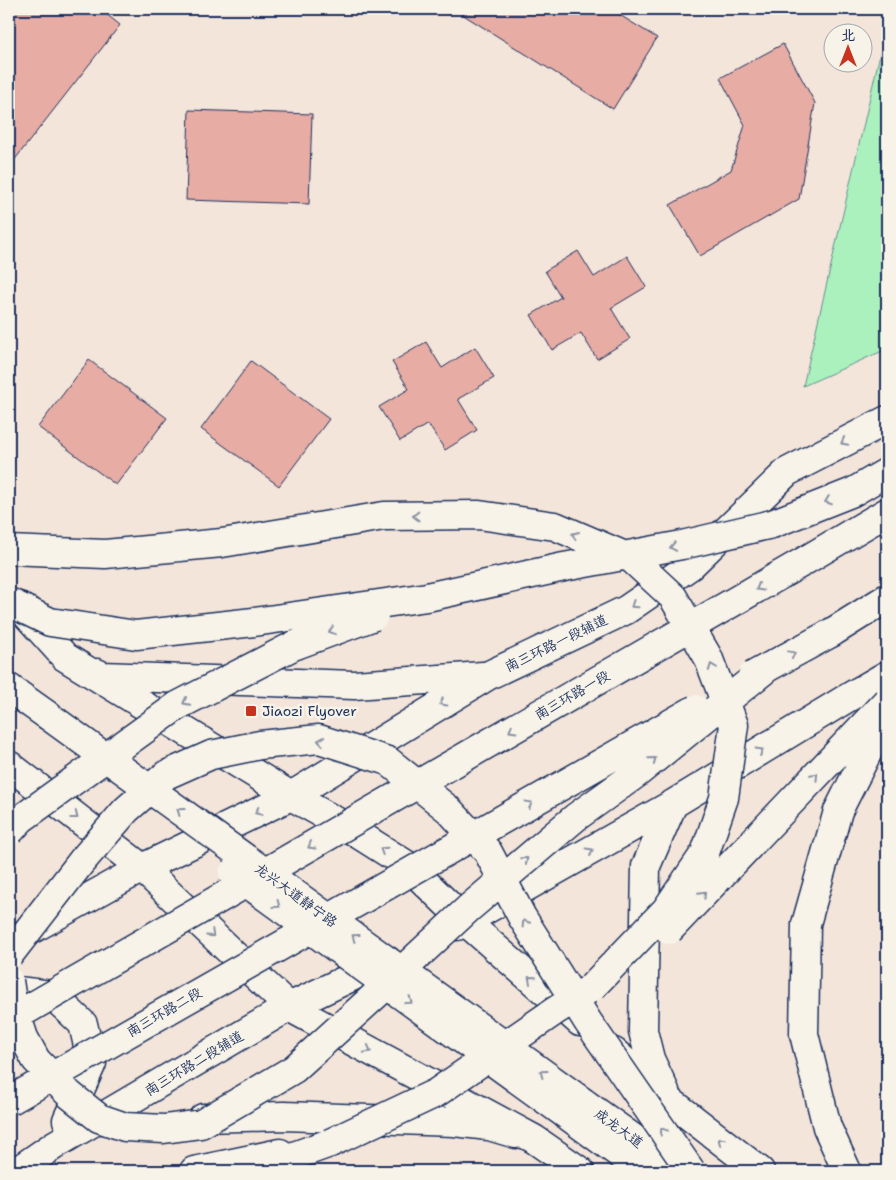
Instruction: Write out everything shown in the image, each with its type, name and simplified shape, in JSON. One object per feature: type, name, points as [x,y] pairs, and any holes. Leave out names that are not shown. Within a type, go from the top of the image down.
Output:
[{"type":"main road","name":"南三环路一段辅道","points":[[142,868],[291,796],[489,675],[626,610],[690,566],[787,472],[887,420]]},
{"type":"main road","points":[[9,602],[50,622],[136,635],[254,622],[427,597],[564,567],[682,545],[772,524],[853,492],[887,472]]},
{"type":"main road","name":"南三环路一段","points":[[9,1020],[887,512]]},
{"type":"main road","points":[[9,550],[105,554],[222,543],[384,516],[479,515],[555,526],[632,560],[673,597],[708,657],[734,725],[724,798],[705,853],[666,910],[592,987]]},
{"type":"main road","points":[[9,594],[65,657],[291,796],[350,829],[406,865],[466,922],[670,1101],[760,1171]]},
{"type":"main road","points":[[9,832],[21,819],[177,706],[293,646],[427,597]]},
{"type":"main road","points":[[9,980],[12,1001],[24,1038],[36,1060],[70,1096],[99,1118],[125,1127],[164,1129],[201,1124],[294,1069],[469,908],[576,817],[636,774],[768,667],[831,633],[887,598]]},
{"type":"main road","points":[[65,657],[102,676],[354,684],[489,675]]},
{"type":"main road","name":"南三环路二段","points":[[9,1101],[768,667]]},
{"type":"main road","points":[[466,922],[673,804],[887,675]]},
{"type":"main road","name":"龙兴大道静宁路","points":[[9,688],[575,1109]]},
{"type":"main road","points":[[252,1171],[330,1143],[436,1093],[662,937],[887,701]]},
{"type":"main road","name":"龙兴大道静宁路","points":[[9,710],[575,1109]]},
{"type":"main road","points":[[847,1171],[827,1127],[804,1034],[806,924],[838,811],[887,716]]},
{"type":"main road","points":[[9,955],[82,861],[126,810],[166,775],[211,755],[260,744],[319,739],[388,761],[449,810],[488,852],[522,917],[588,1022],[691,1171]]},
{"type":"main road","points":[[9,765],[142,868],[288,1007],[534,1139],[580,1171]]},
{"type":"main road","points":[[670,1101],[650,1059],[643,1031],[646,866],[673,804]]},
{"type":"main road","points":[[9,942],[142,868]]},
{"type":"main road","name":"南三环路二段辅道","points":[[17,1171],[56,1144],[288,1007],[466,922]]},
{"type":"main road","points":[[9,990],[52,995],[83,1024],[92,1063],[56,1144]]},
{"type":"main road","name":"成龙大道","points":[[575,1109],[644,1171]]},
{"type":"main road","name":"成龙大道","points":[[575,1109],[679,1171]]},
{"type":"main road","points":[[99,1120],[284,1116],[454,1122],[489,1126],[534,1139]]},
{"type":"main road","points":[[194,1171],[330,1143]]},
{"type":"green space","points":[[886,28],[887,349],[803,386]]},
{"type":"building","points":[[10,9],[100,9],[120,25],[9,167]]},
{"type":"building","points":[[454,9],[610,9],[657,38],[613,109]]},
{"type":"building","points":[[783,44],[815,103],[799,199],[700,256],[670,205],[731,170],[745,125],[720,78]]},
{"type":"building","points":[[189,110],[312,114],[309,204],[186,200]]},
{"type":"building","points":[[578,251],[594,277],[627,256],[646,287],[611,308],[630,339],[597,359],[581,333],[552,350],[531,315],[561,297],[545,271]]},
{"type":"building","points":[[426,342],[442,368],[475,347],[494,378],[458,399],[477,430],[445,450],[428,424],[400,441],[379,407],[409,389],[392,362]]},
{"type":"building","points":[[89,360],[167,418],[116,485],[38,427]]},
{"type":"building","points":[[251,361],[329,419],[279,486],[201,429]]},
{"type":"place","name":"Jiaozi Flyover","points":[[251,711]]}]
